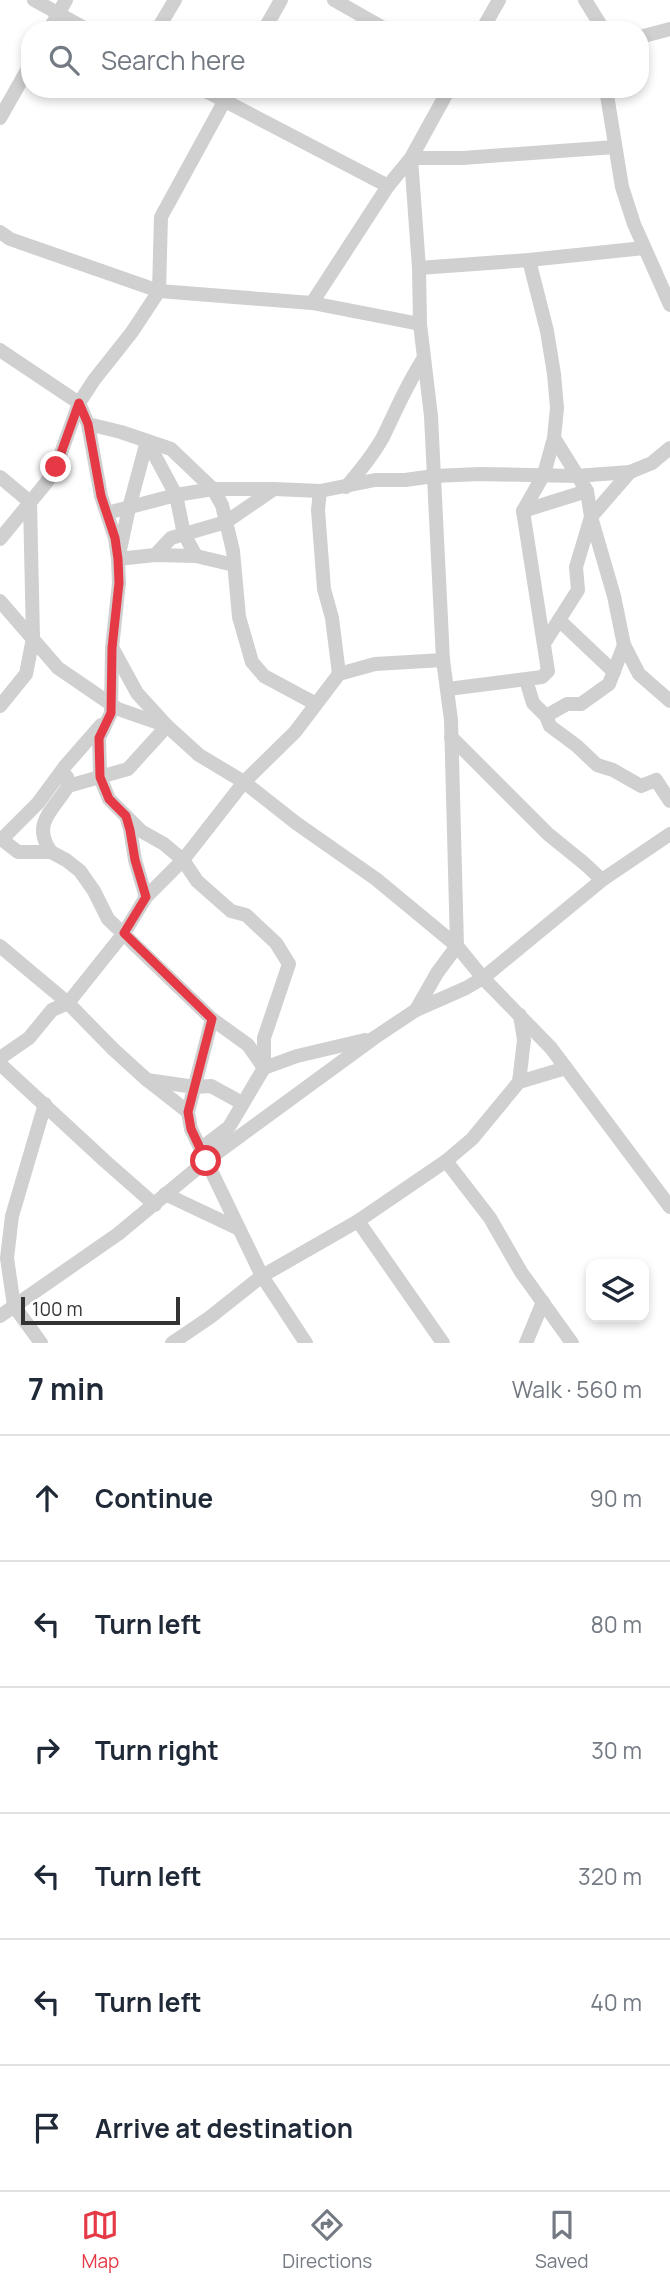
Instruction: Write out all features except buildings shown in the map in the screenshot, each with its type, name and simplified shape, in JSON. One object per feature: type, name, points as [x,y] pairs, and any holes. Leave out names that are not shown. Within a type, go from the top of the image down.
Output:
[{"type":"street","points":[[34,0],[71,21]]},
{"type":"street","points":[[54,21],[66,0]]},
{"type":"street","points":[[162,21],[175,0]]},
{"type":"street","points":[[269,21],[281,0]]},
{"type":"street","points":[[334,0],[371,21]]},
{"type":"street","points":[[487,21],[499,0]]},
{"type":"street","points":[[585,0],[598,21]]},
{"type":"street","points":[[649,35],[670,29]]},
{"type":"street","points":[[0,118],[21,81]]},
{"type":"street","points":[[0,539],[56,467],[79,403],[159,291],[161,217],[226,98]]},
{"type":"street","points":[[233,98],[388,186]]},
{"type":"street","points":[[312,303],[388,186],[411,158],[444,98]]},
{"type":"street","points":[[607,98],[622,187],[644,248],[670,305]]},
{"type":"street","points":[[411,158],[463,158],[615,147]]},
{"type":"street","points":[[411,158],[420,324],[434,476],[443,660],[451,737],[457,946],[437,973],[416,1010]]},
{"type":"street","points":[[0,232],[10,239],[159,291],[312,303],[420,324]]},
{"type":"street","points":[[419,268],[644,248]]},
{"type":"street","points":[[448,689],[526,680],[542,677],[548,671],[523,511],[544,474],[554,438],[557,408],[547,331],[529,260]]},
{"type":"street","points":[[0,350],[79,403],[88,424],[101,496],[117,546],[118,559],[119,583],[112,648],[110,708],[99,738],[100,777],[109,799],[141,831],[164,844],[183,860],[197,881],[230,911],[246,915],[276,943],[289,964],[264,1038],[264,1068],[229,1127],[160,1199],[118,1234],[0,1316]]},
{"type":"street","points":[[346,486],[372,455],[408,382],[424,358]]},
{"type":"street","points":[[88,424],[171,449],[213,489],[222,505],[226,522],[239,617],[252,662],[264,676],[316,704]]},
{"type":"street","points":[[554,438],[587,491],[591,517],[614,596],[624,645],[644,680],[670,701]]},
{"type":"street","points":[[147,441],[176,495],[184,534],[196,556]]},
{"type":"street","points":[[118,559],[147,441]]},
{"type":"street","points":[[107,513],[176,495],[213,489],[320,491],[375,480],[434,476],[576,476],[630,472],[652,463],[670,448]]},
{"type":"street","points":[[545,642],[578,590],[576,567],[591,517],[630,472]]},
{"type":"street","points":[[0,477],[30,502],[33,638],[26,674]]},
{"type":"street","points":[[155,555],[171,538],[226,522],[274,489]]},
{"type":"street","points":[[320,491],[318,510],[324,589],[332,618],[339,674]]},
{"type":"street","points":[[523,511],[587,491]]},
{"type":"street","points":[[118,559],[155,555],[196,556],[234,565]]},
{"type":"street","points":[[0,601],[52,662],[110,708],[167,726]]},
{"type":"street","points":[[559,620],[614,672]]},
{"type":"street","points":[[546,716],[567,704],[581,704],[609,684],[624,645]]},
{"type":"street","points":[[112,648],[137,693],[167,726],[199,755],[244,782],[296,823],[376,879],[457,946],[482,978],[551,1048],[670,1207]]},
{"type":"street","points":[[0,1058],[29,1038],[52,1010],[68,1003],[124,933],[146,897],[183,860],[244,782],[295,732],[339,674],[376,664],[443,660]]},
{"type":"street","points":[[0,706],[26,674],[52,662]]},
{"type":"street","points":[[526,680],[533,703],[546,716],[550,726],[597,765],[613,769],[641,786],[656,780],[670,801]]},
{"type":"street","points":[[51,852],[18,852],[1,839],[38,803],[110,708]]},
{"type":"street","points":[[38,803],[100,777],[128,769],[167,726]]},
{"type":"street","points":[[451,737],[548,834],[602,880]]},
{"type":"street","points":[[43,822],[65,791],[66,765]]},
{"type":"street","points":[[38,803],[43,822],[42,839],[51,852],[80,871],[108,919],[212,1019],[248,1045],[264,1068]]},
{"type":"street","points":[[126,816],[146,897]]},
{"type":"street","points":[[203,1155],[416,1010],[482,978],[602,880],[670,834]]},
{"type":"street","points":[[0,947],[68,1003],[146,1079],[188,1112]]},
{"type":"street","points":[[173,1343],[262,1276],[358,1221],[446,1161],[472,1139],[519,1082],[524,1040],[520,1016]]},
{"type":"street","points":[[212,1019],[188,1112],[191,1129],[262,1276],[306,1343]]},
{"type":"street","points":[[264,1068],[297,1056],[373,1038]]},
{"type":"street","points":[[0,1064],[105,1161],[160,1199],[196,1207],[239,1229]]},
{"type":"street","points":[[519,1082],[566,1068]]},
{"type":"street","points":[[146,1079],[195,1087],[211,1086],[243,1102]]},
{"type":"street","points":[[41,1343],[5,1290],[12,1216],[45,1104]]},
{"type":"street","points":[[446,1161],[490,1218],[521,1272],[572,1343]]},
{"type":"street","points":[[358,1221],[443,1343]]},
{"type":"street","points":[[526,1343],[543,1302]]},
{"type":"route","points":[[56,467],[79,403],[88,424],[101,496],[117,546],[119,583],[112,648],[111,713],[99,738],[100,777],[109,799],[126,816],[146,897],[124,933],[212,1019],[188,1112],[191,1129],[206,1161]]}]
